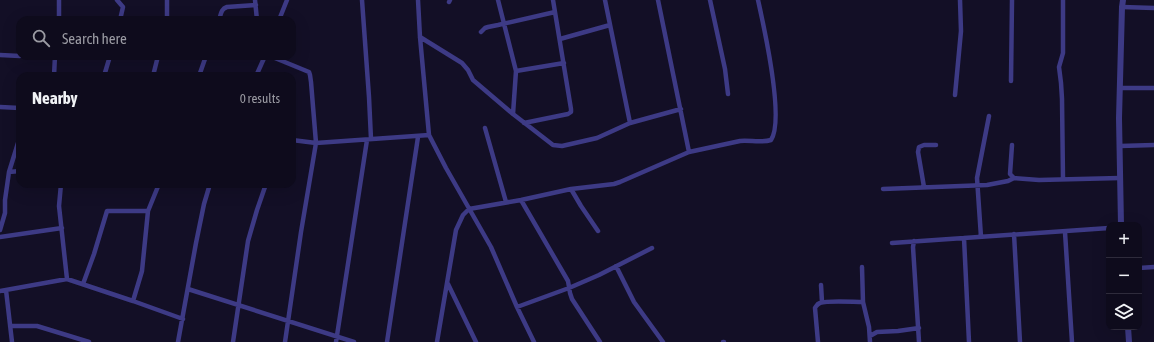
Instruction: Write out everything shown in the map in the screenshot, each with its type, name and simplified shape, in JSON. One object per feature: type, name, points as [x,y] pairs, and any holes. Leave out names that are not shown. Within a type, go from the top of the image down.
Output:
[{"type":"street","points":[[59,0],[59,16]]},
{"type":"street","points":[[117,0],[123,7],[121,16]]},
{"type":"street","points":[[167,0],[167,16]]},
{"type":"street","points":[[255,0],[257,16]]},
{"type":"street","points":[[281,16],[287,0]]},
{"type":"street","points":[[336,339],[369,140],[369,97],[362,0]]},
{"type":"street","points":[[418,0],[429,135],[491,247],[534,342]]},
{"type":"street","points":[[498,0],[516,71],[512,114]]},
{"type":"street","points":[[524,123],[568,114],[571,112],[553,0]]},
{"type":"street","points":[[605,0],[630,123]]},
{"type":"street","points":[[658,0],[689,152]]},
{"type":"street","points":[[710,0],[725,69],[728,94]]},
{"type":"street","points":[[437,342],[456,230],[469,209],[571,189],[620,182],[689,152],[740,141],[771,140],[773,137],[776,101],[767,40],[758,0]]},
{"type":"street","points":[[955,95],[961,31],[960,0]]},
{"type":"street","points":[[1011,81],[1012,0]]},
{"type":"street","points":[[1063,0],[1063,53],[1059,67],[1062,83],[1063,179]]},
{"type":"street","points":[[1121,222],[1120,88],[1123,0]]},
{"type":"street","points":[[220,16],[222,10],[227,7],[256,6]]},
{"type":"street","points":[[1122,7],[1154,8]]},
{"type":"street","points":[[481,32],[485,28],[555,12]]},
{"type":"street","points":[[560,39],[610,25]]},
{"type":"street","points":[[420,37],[462,63],[468,70],[473,80],[512,114],[553,145],[558,146],[597,138],[630,123],[681,109]]},
{"type":"street","points":[[0,55],[16,56]]},
{"type":"street","points":[[54,72],[55,60]]},
{"type":"street","points":[[105,72],[109,60]]},
{"type":"street","points":[[154,72],[157,60]]},
{"type":"street","points":[[200,72],[205,60]]},
{"type":"street","points":[[258,72],[263,60]]},
{"type":"street","points":[[280,60],[309,72],[316,143],[284,342]]},
{"type":"street","points":[[516,71],[564,63]]},
{"type":"street","points":[[1120,88],[1154,88]]},
{"type":"street","points":[[0,107],[16,108]]},
{"type":"street","points":[[981,237],[977,178],[989,116]]},
{"type":"street","points":[[485,128],[506,202]]},
{"type":"street","points":[[296,140],[316,143],[418,137],[429,135]]},
{"type":"street","points":[[387,342],[418,137]]},
{"type":"street","points":[[1120,146],[1154,144]]},
{"type":"street","points":[[924,187],[918,152],[919,146],[936,145]]},
{"type":"street","points":[[1012,145],[1010,174],[1014,178]]},
{"type":"street","points":[[0,230],[5,213],[5,200],[9,172],[16,149]]},
{"type":"street","points":[[9,172],[16,171]]},
{"type":"street","points":[[883,189],[977,184],[987,185],[1008,181],[1014,178],[1039,180],[1120,178]]},
{"type":"street","points":[[61,188],[59,201],[67,279]]},
{"type":"street","points":[[133,301],[142,271],[148,211],[157,188]]},
{"type":"street","points":[[178,342],[204,204],[209,188]]},
{"type":"street","points":[[233,342],[248,241],[256,210],[264,188]]},
{"type":"street","points":[[571,189],[580,206],[598,231]]},
{"type":"street","points":[[521,200],[568,281],[572,299],[600,342]]},
{"type":"street","points":[[83,284],[107,211],[148,211]]},
{"type":"street","points":[[0,237],[62,228]]},
{"type":"street","points":[[892,242],[1106,228]]},
{"type":"street","points":[[1065,232],[1072,342]]},
{"type":"street","points":[[1014,234],[1020,342]]},
{"type":"street","points":[[964,238],[970,342]]},
{"type":"street","points":[[914,241],[913,247],[919,342]]},
{"type":"street","points":[[517,307],[569,288],[652,248]]},
{"type":"street","points":[[616,266],[634,302],[663,342]]},
{"type":"street","points":[[1142,268],[1154,267]]},
{"type":"street","points":[[862,268],[863,302],[869,327],[870,342]]},
{"type":"street","points":[[0,291],[67,279],[183,319]]},
{"type":"street","points":[[447,284],[476,342]]},
{"type":"street","points":[[821,285],[822,302]]},
{"type":"street","points":[[6,290],[12,342]]},
{"type":"street","points":[[188,290],[288,321],[336,339],[354,342]]},
{"type":"street","points":[[818,342],[816,308],[818,304],[822,302],[863,302]]},
{"type":"street","points":[[10,326],[37,326],[89,342]]},
{"type":"street","points":[[869,327],[877,332]]},
{"type":"street","points":[[870,336],[877,332],[919,328]]},
{"type":"street","points":[[1128,330],[1128,342]]}]
